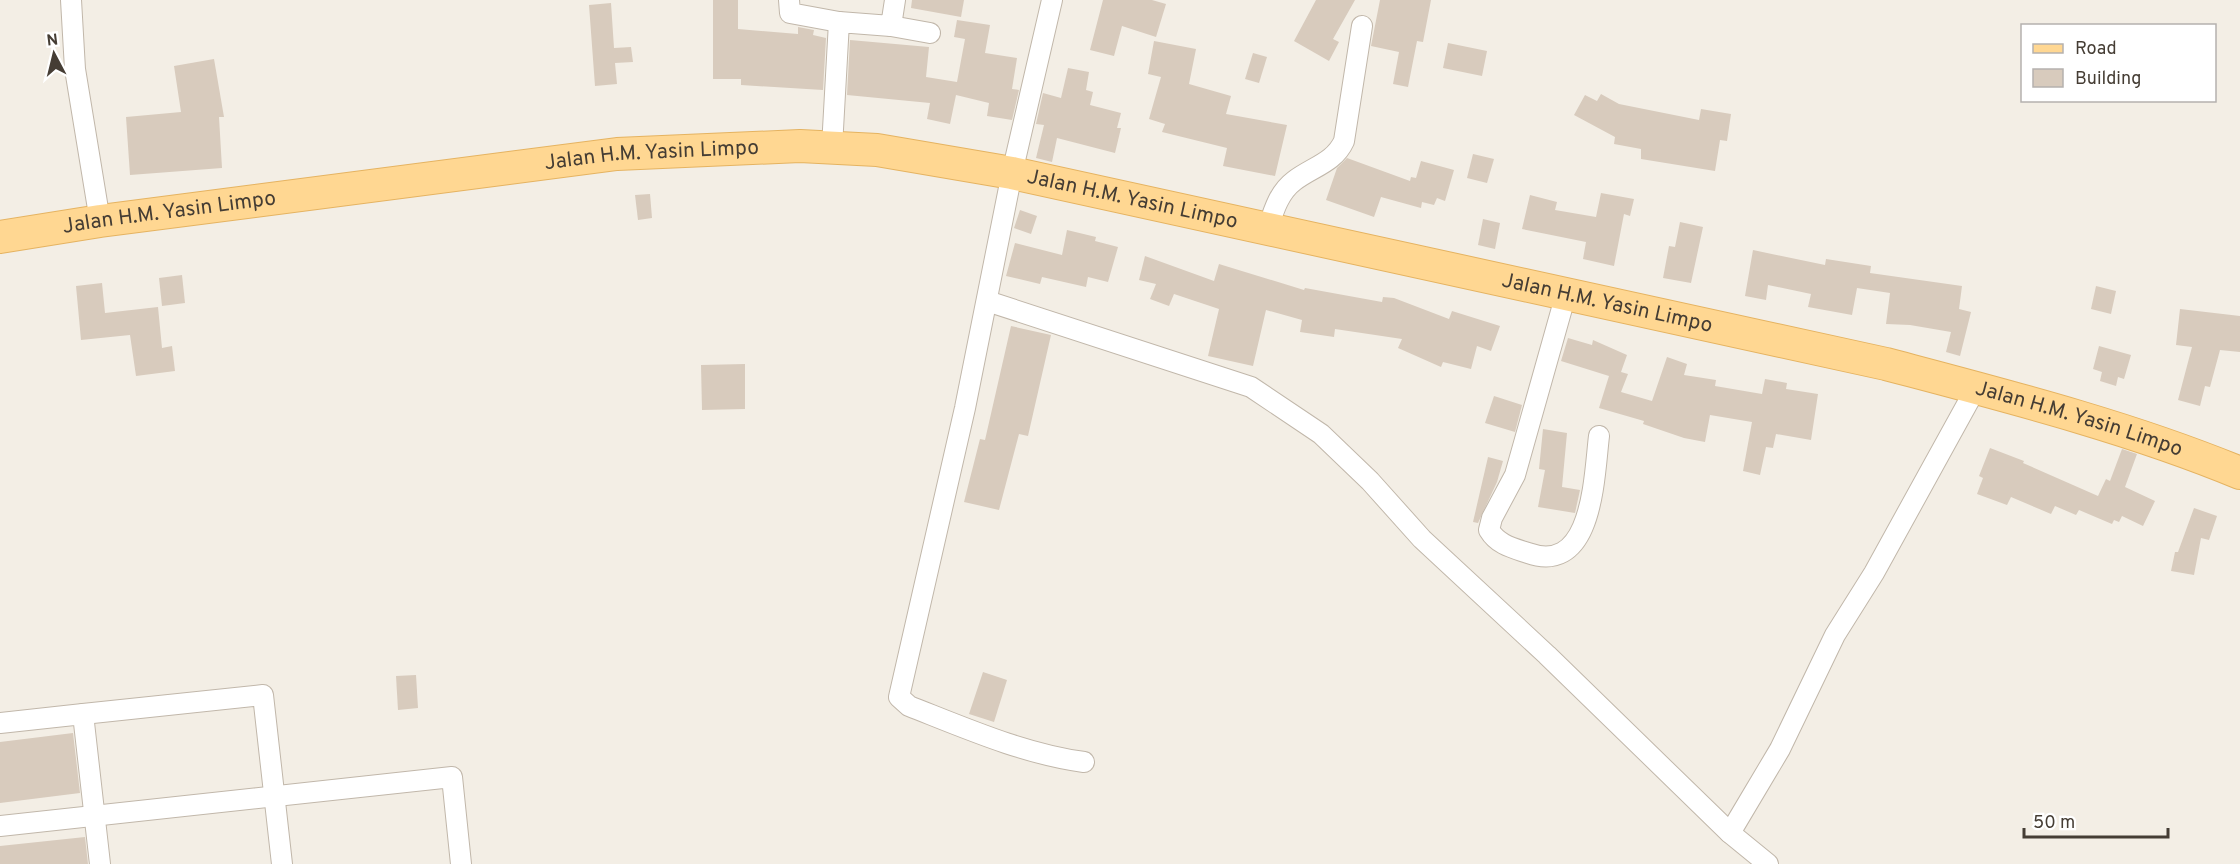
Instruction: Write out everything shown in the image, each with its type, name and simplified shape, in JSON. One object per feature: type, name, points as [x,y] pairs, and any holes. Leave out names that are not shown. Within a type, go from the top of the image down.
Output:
[{"type":"main road","name":"Jalan H.M. Yasin Limpo","points":[[0,237],[100,221],[416,182],[617,154],[776,146],[832,147],[919,156],[1011,173],[1267,231],[1886,364],[1976,388],[2142,438],[2240,474]]},
{"type":"street","points":[[71,0],[75,69],[100,221]]},
{"type":"street","points":[[789,0],[790,13],[839,22],[891,26],[930,33]]},
{"type":"street","points":[[891,26],[895,0]]},
{"type":"street","points":[[1052,0],[1011,173],[987,301],[899,700],[937,717],[1015,745],[1058,758],[1083,762]]},
{"type":"street","points":[[832,147],[839,22]]},
{"type":"street","points":[[1267,231],[1278,201],[1292,182],[1328,162],[1340,151],[1344,141],[1362,26]]},
{"type":"street","points":[[1566,294],[1515,475],[1492,518],[1489,530],[1495,539],[1542,558],[1557,556],[1573,544],[1589,510],[1599,436]]},
{"type":"street","points":[[987,301],[1242,383],[1273,400],[1321,434],[1370,481],[1422,539],[1547,655],[1730,833],[1768,864]]},
{"type":"street","points":[[1730,833],[1780,749],[1836,635],[1874,573],[1976,388]]},
{"type":"street","points":[[0,723],[263,694],[282,864]]},
{"type":"street","points":[[83,714],[100,864]]},
{"type":"street","points":[[0,826],[452,777],[462,864]]},
{"type":"building","points":[[713,0],[738,0],[738,29],[798,34],[798,27],[814,30],[813,35],[826,38],[823,90],[741,85],[741,79],[713,79]]},
{"type":"building","points":[[912,0],[964,0],[961,17],[911,8]]},
{"type":"building","points":[[1103,0],[1152,0],[1166,4],[1156,37],[1122,26],[1114,56],[1090,50]]},
{"type":"building","points":[[1316,0],[1355,0],[1333,39],[1339,42],[1329,61],[1294,41]]},
{"type":"building","points":[[1380,0],[1431,0],[1423,42],[1417,41],[1408,87],[1393,84],[1399,52],[1371,46]]},
{"type":"building","points":[[611,3],[614,48],[631,47],[633,62],[615,63],[617,84],[595,86],[589,5]]},
{"type":"building","points":[[957,20],[990,25],[985,53],[1017,58],[1012,89],[1019,90],[1012,120],[987,116],[989,103],[956,95],[950,124],[927,119],[930,103],[847,95],[850,40],[929,47],[926,77],[957,82],[965,39],[954,37]]},
{"type":"building","points":[[1154,41],[1196,49],[1189,84],[1231,96],[1226,114],[1287,125],[1275,176],[1223,166],[1227,148],[1162,132],[1165,124],[1149,119],[1161,77],[1148,74]]},
{"type":"building","points":[[1448,43],[1487,51],[1482,76],[1443,68]]},
{"type":"building","points":[[1253,53],[1267,57],[1259,83],[1245,79]]},
{"type":"building","points":[[214,59],[224,117],[219,117],[222,168],[130,175],[126,117],[181,112],[174,66]]},
{"type":"building","points":[[1068,68],[1089,72],[1086,90],[1093,92],[1090,105],[1121,113],[1117,128],[1121,128],[1115,153],[1057,138],[1052,162],[1036,158],[1044,125],[1036,124],[1043,93],[1061,98]]},
{"type":"building","points":[[1601,94],[1619,104],[1699,120],[1701,109],[1731,114],[1727,141],[1720,140],[1715,171],[1641,159],[1641,149],[1614,144],[1615,137],[1574,115],[1585,95],[1597,101]]},
{"type":"building","points":[[1473,154],[1494,159],[1487,183],[1467,178]]},
{"type":"building","points":[[1347,158],[1410,181],[1411,177],[1416,178],[1421,161],[1454,170],[1445,201],[1437,198],[1434,205],[1422,202],[1421,208],[1381,197],[1374,217],[1326,200],[1337,168]]},
{"type":"building","points":[[1601,193],[1634,199],[1630,216],[1624,214],[1614,266],[1583,259],[1586,242],[1522,229],[1530,195],[1557,202],[1555,210],[1596,217]]},
{"type":"building","points":[[650,194],[652,218],[638,220],[635,195]]},
{"type":"building","points":[[1020,210],[1037,216],[1031,234],[1014,228]]},
{"type":"building","points":[[1483,219],[1500,223],[1495,249],[1478,245]]},
{"type":"building","points":[[1680,222],[1703,227],[1691,283],[1663,278],[1669,246],[1675,247]]},
{"type":"building","points":[[1067,230],[1096,237],[1095,241],[1118,247],[1108,282],[1088,277],[1086,287],[1042,277],[1040,284],[1006,276],[1015,243],[1062,255]]},
{"type":"building","points":[[1753,250],[1825,265],[1826,259],[1871,266],[1870,273],[1962,286],[1959,309],[1971,312],[1960,356],[1946,352],[1951,332],[1910,325],[1886,324],[1890,293],[1857,288],[1852,315],[1808,307],[1811,294],[1768,285],[1766,300],[1745,296]]},
{"type":"building","points":[[1145,256],[1214,281],[1219,264],[1304,290],[1305,288],[1382,302],[1383,297],[1394,298],[1449,319],[1452,311],[1500,326],[1491,351],[1477,346],[1471,369],[1443,362],[1441,367],[1398,348],[1402,339],[1335,329],[1334,337],[1300,332],[1302,320],[1266,310],[1253,366],[1208,356],[1219,309],[1174,294],[1169,306],[1150,299],[1156,284],[1139,280]]},
{"type":"building","points":[[182,275],[185,303],[162,306],[159,278]]},
{"type":"building","points":[[102,283],[105,313],[158,307],[162,348],[172,346],[175,371],[136,376],[130,335],[81,340],[76,286]]},
{"type":"building","points":[[2096,286],[2116,291],[2111,314],[2091,309]]},
{"type":"building","points":[[2180,309],[2240,316],[2240,352],[2220,350],[2210,387],[2205,386],[2200,406],[2178,400],[2192,347],[2176,345]]},
{"type":"building","points":[[1011,326],[1051,335],[1028,436],[1019,434],[999,510],[964,502],[980,439],[985,440]]},
{"type":"building","points":[[1568,338],[1592,345],[1593,340],[1627,355],[1621,372],[1628,374],[1621,392],[1652,401],[1667,357],[1687,364],[1684,375],[1716,380],[1715,386],[1762,394],[1765,379],[1787,383],[1786,389],[1818,394],[1811,440],[1776,434],[1773,448],[1766,447],[1760,475],[1743,471],[1752,422],[1710,415],[1705,442],[1684,438],[1643,424],[1644,421],[1599,408],[1609,376],[1561,361]]},
{"type":"building","points":[[2099,346],[2131,355],[2124,379],[2118,377],[2116,386],[2100,381],[2102,372],[2093,369]]},
{"type":"building","points":[[745,364],[745,409],[702,410],[701,365]]},
{"type":"building","points":[[1494,396],[1522,405],[1515,432],[1485,423]]},
{"type":"building","points":[[1543,429],[1567,433],[1562,487],[1580,490],[1575,513],[1538,507],[1545,470],[1539,469]]},
{"type":"building","points":[[1990,448],[2024,461],[2023,463],[2098,496],[2106,479],[2110,481],[2122,449],[2137,454],[2125,487],[2155,501],[2143,526],[2122,516],[2119,522],[2114,520],[2112,524],[2079,510],[2076,515],[2055,506],[2051,514],[2011,497],[2007,505],[1977,494],[1983,478],[1979,476]]},
{"type":"building","points":[[1488,457],[1503,461],[1497,482],[1478,523],[1473,522]]},
{"type":"building","points":[[2194,508],[2217,516],[2209,540],[2201,538],[2194,575],[2171,571],[2175,552],[2178,552]]},
{"type":"building","points":[[983,672],[1007,680],[994,722],[969,714]]},
{"type":"building","points":[[416,675],[418,708],[398,710],[396,676]]},
{"type":"building","points":[[73,733],[80,793],[0,803],[0,742]]},
{"type":"building","points":[[85,837],[88,864],[0,864],[0,846]]}]
